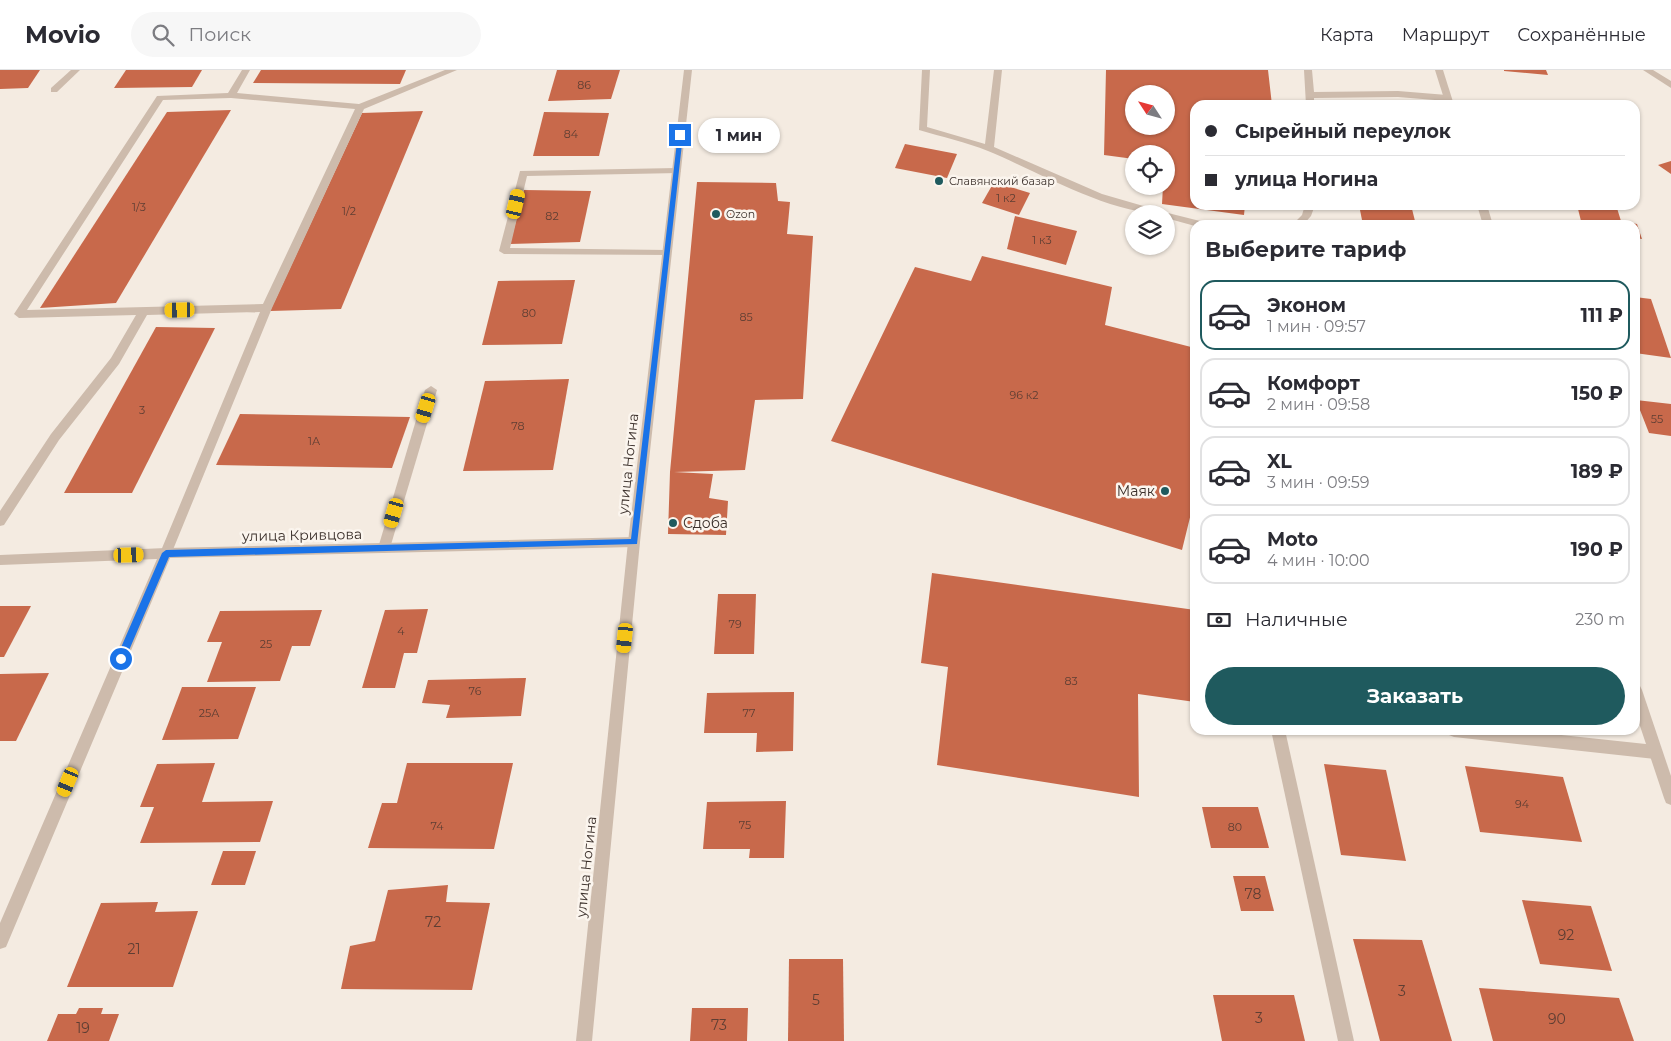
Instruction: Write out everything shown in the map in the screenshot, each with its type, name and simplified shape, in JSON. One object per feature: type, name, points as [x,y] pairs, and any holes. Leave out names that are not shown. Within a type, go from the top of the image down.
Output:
[{"type":"street","points":[[54,90],[76,70]]},
{"type":"street","points":[[231,95],[246,70]]},
{"type":"street","points":[[268,308],[19,314],[160,98],[231,95],[360,107],[453,70]]},
{"type":"street","name":"улица Ногина","points":[[584,1041],[634,542],[688,70]]},
{"type":"street","points":[[926,70],[922,128],[989,148],[1098,196],[1129,205]]},
{"type":"street","points":[[989,148],[998,70]]},
{"type":"street","points":[[1308,70],[1310,100],[1398,94],[1442,100]]},
{"type":"street","points":[[1439,70],[1449,100]]},
{"type":"street","points":[[1647,70],[1671,85]]},
{"type":"street","points":[[0,941],[166,553],[268,308],[360,107]]},
{"type":"street","points":[[667,253],[504,251],[523,173],[676,170]]},
{"type":"street","points":[[1175,217],[1190,221]]},
{"type":"street","points":[[0,521],[55,437],[115,361],[144,311]]},
{"type":"street","points":[[384,548],[431,390]]},
{"type":"street","name":"улица Кривцова","points":[[0,560],[166,553],[634,542]]},
{"type":"street","points":[[1640,706],[1671,798]]},
{"type":"street","points":[[1279,735],[1346,1041]]},
{"type":"street","points":[[1500,735],[1655,752]]},
{"type":"building","points":[[0,70],[40,70],[28,88],[0,89]]},
{"type":"building","points":[[126,70],[202,70],[192,87],[114,88]]},
{"type":"building","points":[[261,70],[406,70],[400,84],[253,83]]},
{"type":"building","points":[[557,70],[620,70],[611,99],[548,101]]},
{"type":"building","points":[[1106,70],[1268,70],[1271,100],[1190,100],[1190,208],[1162,204],[1162,195],[1175,195],[1175,145],[1125,145],[1125,158],[1104,155]]},
{"type":"building","points":[[1546,70],[1548,75],[1504,71]]},
{"type":"building","points":[[231,110],[116,303],[40,308],[167,112]]},
{"type":"building","points":[[423,111],[341,309],[270,311],[362,113]]},
{"type":"building","points":[[544,112],[609,113],[599,156],[533,156]]},
{"type":"building","points":[[905,144],[957,154],[947,178],[895,168]]},
{"type":"building","points":[[1671,161],[1671,174],[1658,165]]},
{"type":"building","points":[[697,182],[776,183],[778,201],[790,202],[787,234],[813,236],[803,399],[755,400],[745,470],[674,472],[713,474],[709,498],[728,501],[726,535],[668,534],[670,472]]},
{"type":"building","points":[[994,182],[1030,193],[1019,215],[982,203]]},
{"type":"building","points":[[524,190],[591,191],[580,242],[510,244]]},
{"type":"building","points":[[1207,210],[1244,210],[1244,215]]},
{"type":"building","points":[[1360,210],[1412,210],[1415,220],[1362,220]]},
{"type":"building","points":[[1578,210],[1618,210],[1621,220],[1581,220]]},
{"type":"building","points":[[1015,216],[1077,231],[1066,265],[1007,249]]},
{"type":"building","points":[[982,256],[1112,287],[1105,325],[1190,347],[1190,517],[1182,550],[831,441],[915,267],[971,281]]},
{"type":"building","points":[[575,280],[562,344],[482,345],[498,281]]},
{"type":"building","points":[[1640,298],[1651,299],[1671,358],[1640,354]]},
{"type":"building","points":[[156,327],[215,328],[132,493],[64,493]]},
{"type":"building","points":[[569,379],[553,470],[463,471],[485,381]]},
{"type":"building","points":[[1640,400],[1671,404],[1671,436],[1649,433],[1640,410]]},
{"type":"building","points":[[240,414],[410,417],[392,468],[216,465]]},
{"type":"building","points":[[932,573],[1190,609],[1190,701],[1138,694],[1139,797],[937,765],[948,667],[921,663]]},
{"type":"building","points":[[718,594],[756,594],[754,654],[714,654]]},
{"type":"building","points":[[0,606],[31,606],[4,657],[0,657]]},
{"type":"building","points":[[428,609],[417,653],[404,653],[395,688],[362,688],[385,610]]},
{"type":"building","points":[[322,610],[310,646],[292,646],[280,681],[207,682],[222,642],[207,642],[220,611]]},
{"type":"building","points":[[49,673],[16,741],[0,741],[0,674]]},
{"type":"building","points":[[526,678],[521,716],[446,718],[450,705],[422,703],[428,680]]},
{"type":"building","points":[[182,687],[256,687],[238,739],[162,740]]},
{"type":"building","points":[[794,692],[793,751],[756,752],[757,733],[704,733],[707,693]]},
{"type":"building","points":[[215,763],[202,802],[273,801],[260,842],[140,843],[154,807],[140,807],[157,764]]},
{"type":"building","points":[[407,763],[513,763],[494,849],[368,848],[382,803],[397,803]]},
{"type":"building","points":[[1324,764],[1386,770],[1406,861],[1341,855]]},
{"type":"building","points":[[1465,766],[1563,777],[1582,842],[1480,832]]},
{"type":"building","points":[[786,801],[784,858],[749,858],[750,849],[703,849],[707,802]]},
{"type":"building","points":[[1202,807],[1258,807],[1269,848],[1211,848]]},
{"type":"building","points":[[223,851],[256,851],[245,885],[211,885]]},
{"type":"building","points":[[1233,876],[1265,876],[1274,911],[1241,911]]},
{"type":"building","points":[[448,885],[446,902],[490,903],[472,990],[341,989],[350,946],[375,941],[388,890]]},
{"type":"building","points":[[1522,900],[1591,906],[1612,971],[1540,964]]},
{"type":"building","points":[[158,902],[155,912],[198,911],[173,987],[67,987],[101,903]]},
{"type":"building","points":[[1353,939],[1422,940],[1452,1041],[1380,1041]]},
{"type":"building","points":[[789,959],[843,959],[844,1041],[788,1041]]},
{"type":"building","points":[[1479,988],[1619,998],[1634,1041],[1493,1041]]},
{"type":"building","points":[[1213,995],[1294,995],[1305,1041],[1222,1041]]},
{"type":"building","points":[[79,1008],[103,1008],[101,1014],[119,1014],[109,1041],[47,1041],[58,1014],[76,1014]]},
{"type":"building","points":[[692,1008],[748,1008],[747,1041],[690,1041]]},
{"type":"place","name":"Славянский базар","points":[[939,181]]},
{"type":"place","name":"Ozon","points":[[716,214]]},
{"type":"place","name":"Маяк","points":[[1165,491]]},
{"type":"place","name":"Сдоба","points":[[673,523]]},
{"type":"route","points":[[121,659],[166,553],[634,542],[680,135]]}]
